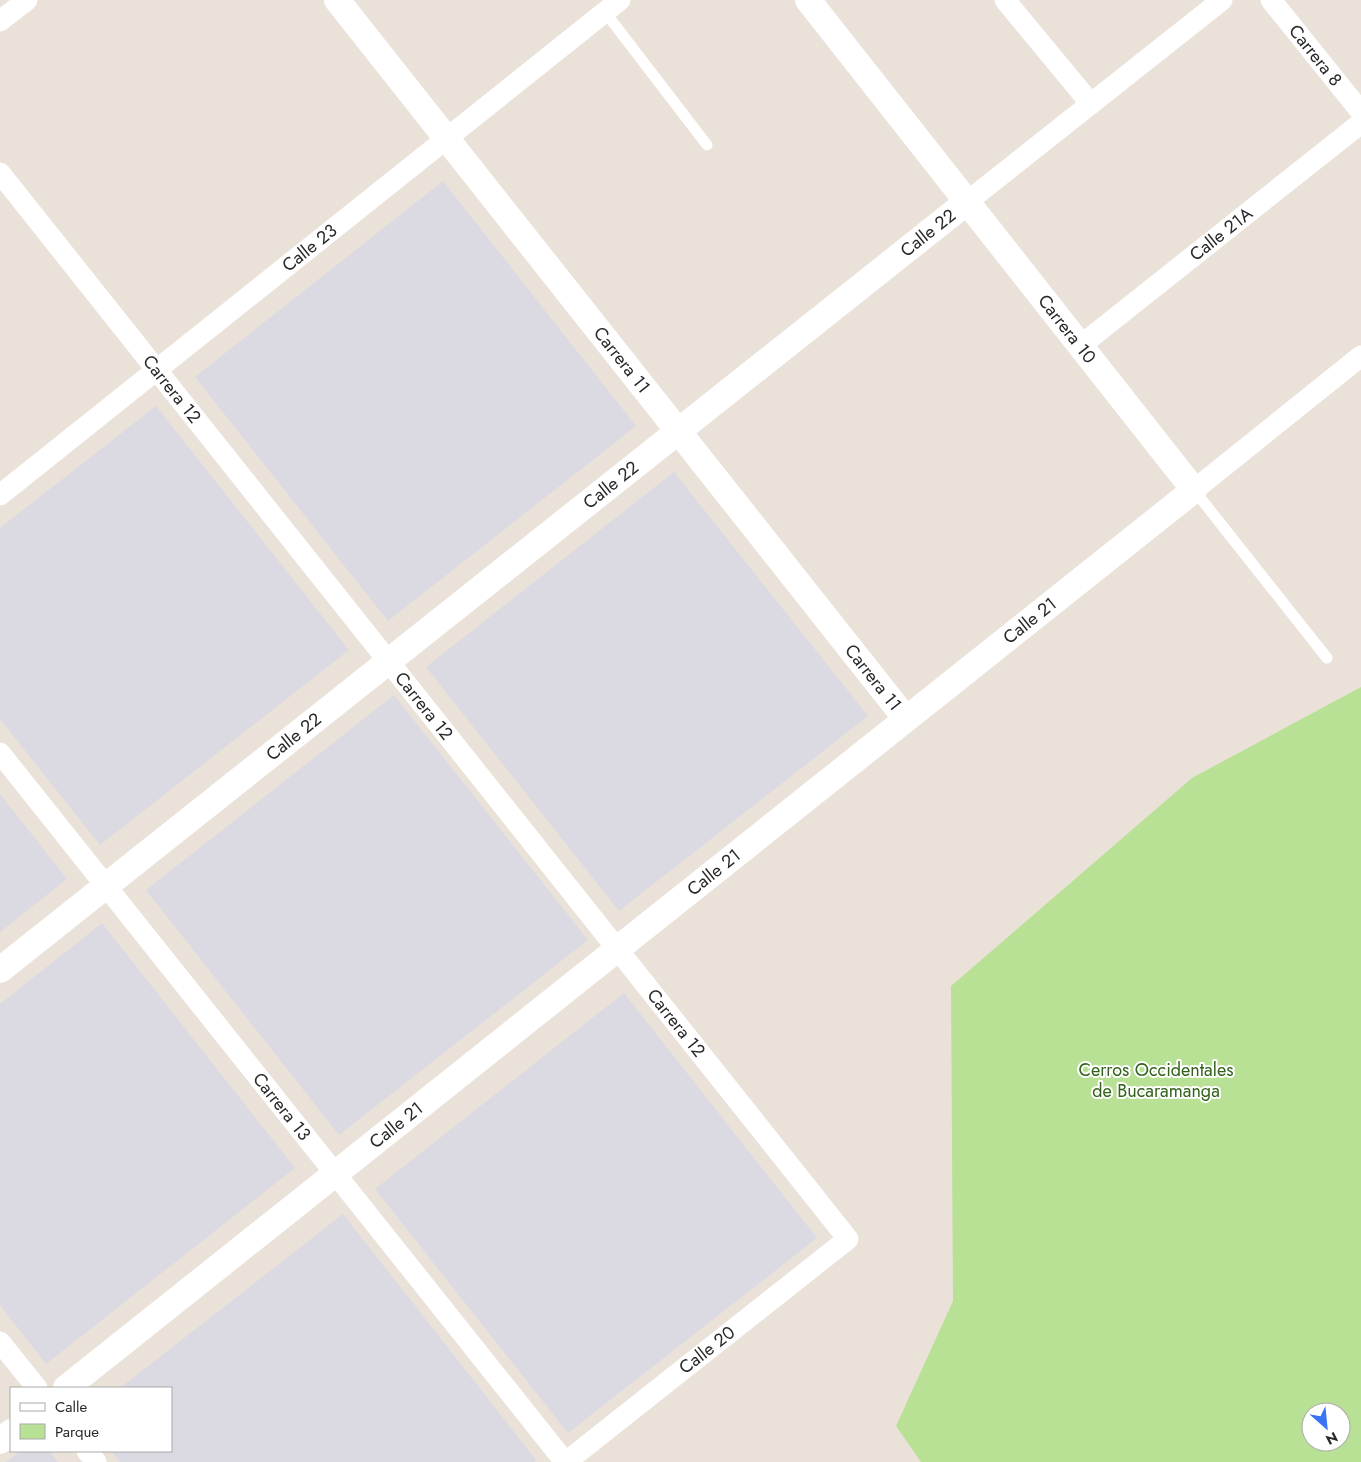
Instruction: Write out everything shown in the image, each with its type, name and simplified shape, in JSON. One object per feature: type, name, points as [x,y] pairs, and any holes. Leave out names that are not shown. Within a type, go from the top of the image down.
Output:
[{"type":"street","points":[[0,21],[27,0]]},
{"type":"street","name":"Carrera 11","points":[[337,0],[906,719]]},
{"type":"street","name":"Carrera 10","points":[[808,0],[1194,490]]},
{"type":"street","points":[[1005,0],[1091,104]]},
{"type":"street","name":"Calle 22","points":[[0,970],[1222,0]]},
{"type":"street","name":"Carrera 8","points":[[1271,0],[1361,112]]},
{"type":"street","name":"Calle 23","points":[[0,495],[613,6]]},
{"type":"street","name":"Calle 21A","points":[[1080,346],[1361,123]]},
{"type":"street","name":"Carrera 12","points":[[0,173],[848,1239]]},
{"type":"street","name":"Calle 21","points":[[67,1387],[1361,356]]},
{"type":"street","name":"Carrera 13","points":[[0,753],[566,1462]]},
{"type":"street","name":"Calle 20","points":[[566,1462],[848,1239]]},
{"type":"street","points":[[0,1342],[36,1387]]},
{"type":"street","points":[[0,1441],[10,1433]]},
{"type":"street","points":[[88,1452],[96,1462]]},
{"type":"lane","points":[[613,6],[707,145]]},
{"type":"lane","name":"Carrera 10","points":[[1194,490],[1328,658]]},
{"type":"shaded area","points":[[443,181],[636,426],[388,621],[195,377]]},
{"type":"shaded area","points":[[156,406],[349,650],[100,845],[0,719],[0,528]]},
{"type":"shaded area","points":[[674,472],[868,716],[619,911],[426,667]]},
{"type":"shaded area","points":[[394,695],[588,940],[339,1135],[146,890]]},
{"type":"shaded area","points":[[0,794],[67,879],[0,932]]},
{"type":"shaded area","points":[[102,923],[295,1168],[46,1364],[0,1305],[0,1004]]},
{"type":"shaded area","points":[[624,993],[817,1238],[568,1433],[375,1189]]},
{"type":"shaded area","points":[[343,1214],[536,1460],[534,1462],[120,1462],[112,1452],[172,1452],[172,1387],[121,1387]]},
{"type":"shaded area","points":[[20,1452],[50,1452],[58,1462],[6,1462]]},
{"type":"green space","name":"Cerros Occidentales de Bucaramanga","points":[[1361,687],[1361,1462],[921,1462],[896,1426],[953,1301],[951,986],[1192,778]]}]
